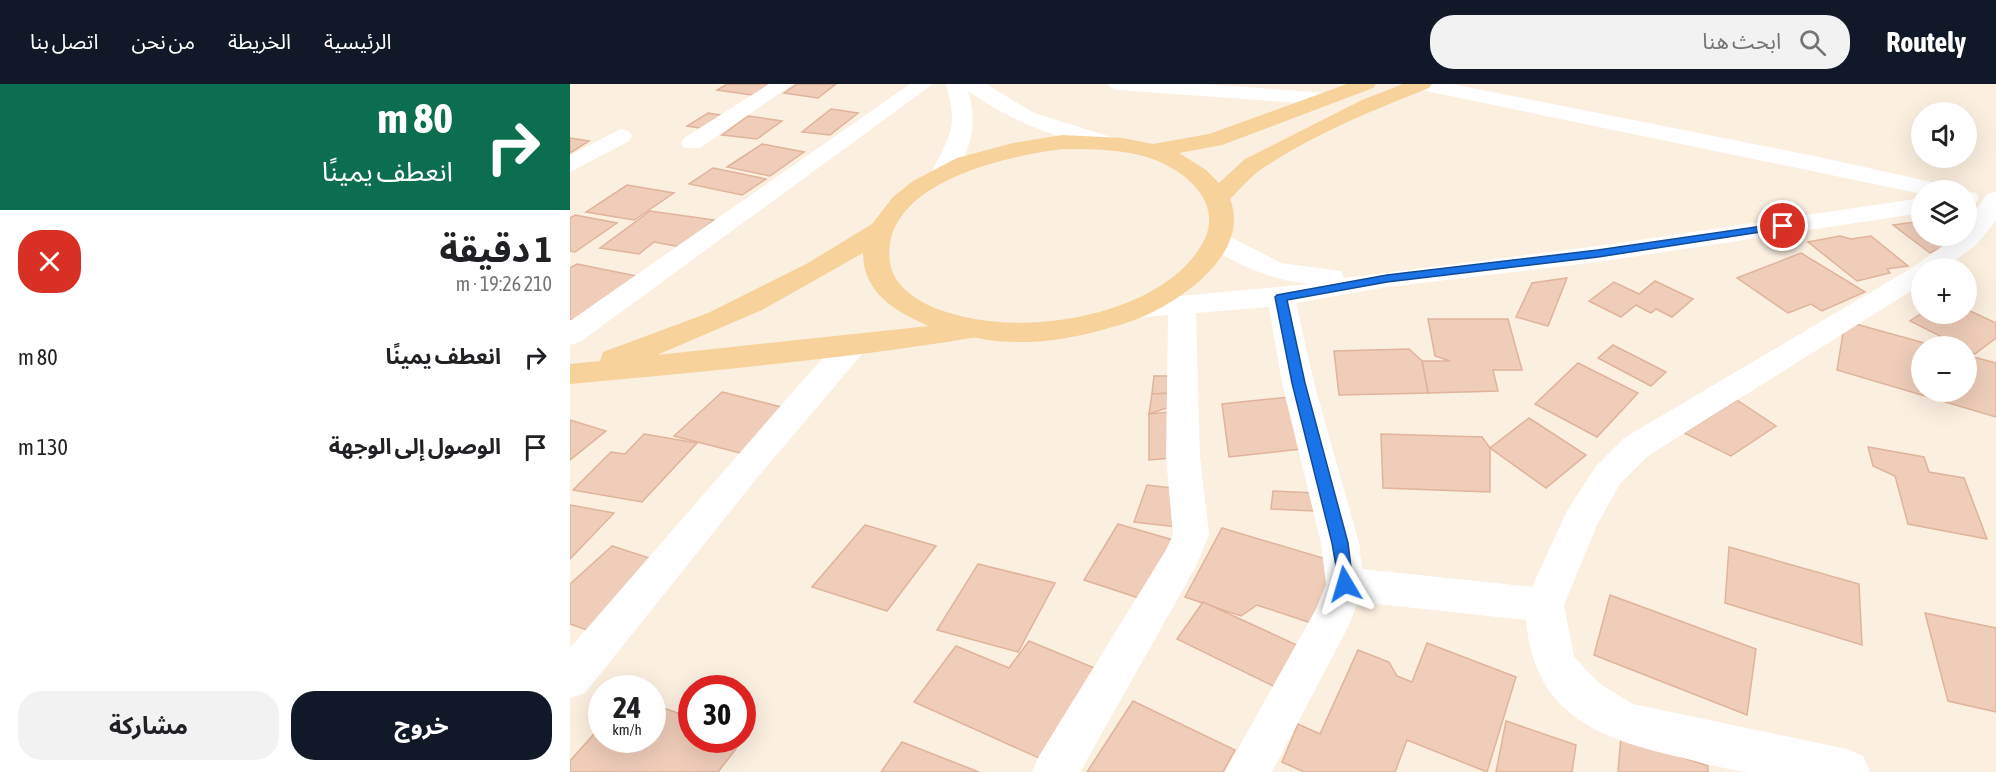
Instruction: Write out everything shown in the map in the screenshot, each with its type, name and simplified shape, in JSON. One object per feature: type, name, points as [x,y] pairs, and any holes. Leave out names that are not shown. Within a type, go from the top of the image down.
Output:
[{"type":"main road","points":[[1153,151],[1214,140],[1366,84]]},
{"type":"main road","points":[[1218,197],[1252,164],[1291,142],[1369,105],[1422,84]]},
{"type":"main road","points":[[1062,142],[1103,142],[1153,151],[1181,162],[1203,178],[1218,197],[1222,218],[1218,241],[1202,265],[1175,289],[1137,309],[1098,322],[1056,330],[1014,333],[973,329],[932,318],[900,301],[880,279],[875,254],[881,229],[895,208],[917,189],[944,172],[981,157],[1021,147],[1062,142]]},
{"type":"main road","points":[[570,370],[616,358],[716,322],[773,296],[843,255],[881,229]]},
{"type":"main road","points":[[570,374],[852,346],[973,329]]},
{"type":"street","points":[[692,143],[783,84]]},
{"type":"street","points":[[570,335],[923,84]]},
{"type":"street","points":[[944,172],[963,130],[964,112],[956,84]]},
{"type":"street","points":[[972,84],[1003,106],[1030,120],[1056,130],[1103,142]]},
{"type":"street","points":[[1118,84],[1326,99]]},
{"type":"street","points":[[1422,84],[1911,184]]},
{"type":"street","points":[[570,165],[621,136]]},
{"type":"street","points":[[1977,197],[1996,194]]},
{"type":"street","points":[[1943,258],[1985,222],[1996,199]]},
{"type":"street","points":[[1137,309],[1281,297],[1387,279],[1598,254],[1911,207]]},
{"type":"street","points":[[1218,241],[1258,265],[1296,276],[1387,279]]},
{"type":"street","points":[[1847,772],[1627,724],[1603,711],[1570,684],[1555,662],[1548,639],[1544,605],[1580,521],[1608,475],[1636,447],[1911,279]]},
{"type":"street","points":[[1248,772],[1334,615],[1345,584],[1340,543],[1298,383],[1281,297]]},
{"type":"street","points":[[1054,772],[1182,556],[1191,535],[1183,457],[1182,305]]},
{"type":"street","points":[[570,679],[668,564],[793,410],[852,346]]},
{"type":"street","points":[[1345,584],[1544,605]]},
{"type":"building","points":[[727,84],[776,84],[759,96],[717,90]]},
{"type":"building","points":[[797,84],[836,84],[818,98],[784,93]]},
{"type":"building","points":[[831,109],[858,113],[830,135],[802,132]]},
{"type":"building","points":[[708,113],[726,116],[706,129],[687,126]]},
{"type":"building","points":[[748,116],[782,121],[757,139],[722,135]]},
{"type":"building","points":[[570,138],[589,141],[570,153]]},
{"type":"building","points":[[762,144],[804,152],[770,176],[727,167]]},
{"type":"building","points":[[713,168],[766,179],[742,195],[689,184]]},
{"type":"building","points":[[627,185],[674,193],[634,220],[586,212]]},
{"type":"building","points":[[650,211],[714,220],[681,247],[654,242],[639,254],[600,248]]},
{"type":"building","points":[[575,215],[617,223],[575,252],[570,251],[570,218]]},
{"type":"building","points":[[1911,223],[1911,239],[1893,225]]},
{"type":"building","points":[[1840,236],[1851,239],[1871,236],[1908,266],[1887,269],[1890,273],[1857,281],[1808,242]]},
{"type":"building","points":[[1921,246],[1945,246],[1930,253]]},
{"type":"building","points":[[1801,253],[1865,292],[1822,311],[1811,304],[1788,313],[1737,278]]},
{"type":"building","points":[[577,264],[636,276],[577,320],[570,319],[570,268]]},
{"type":"building","points":[[1567,278],[1548,326],[1516,317],[1532,283]]},
{"type":"building","points":[[1655,281],[1693,299],[1672,317],[1656,309],[1651,313],[1636,305],[1621,317],[1589,301],[1614,282],[1639,294]]},
{"type":"building","points":[[1977,314],[1996,323],[1996,338],[1977,352],[1977,336],[1940,336],[1916,324],[1977,324]]},
{"type":"building","points":[[1428,319],[1508,319],[1522,370],[1493,370],[1498,391],[1428,393],[1422,361],[1450,361],[1435,356]]},
{"type":"building","points":[[1845,321],[1911,339],[1911,392],[1837,370]]},
{"type":"building","points":[[1613,345],[1666,372],[1651,386],[1598,358]]},
{"type":"building","points":[[1409,349],[1422,361],[1428,393],[1339,395],[1334,351]]},
{"type":"building","points":[[1977,358],[1996,363],[1996,417],[1945,402],[1977,402]]},
{"type":"building","points":[[1578,363],[1638,393],[1597,437],[1535,404]]},
{"type":"building","points":[[1154,376],[1175,376],[1173,393],[1152,394]]},
{"type":"building","points":[[722,392],[793,410],[748,455],[674,436]]},
{"type":"building","points":[[1173,393],[1173,406],[1149,414],[1152,394]]},
{"type":"building","points":[[1290,397],[1301,449],[1229,457],[1222,404]]},
{"type":"building","points":[[1737,400],[1776,426],[1731,456],[1684,433]]},
{"type":"building","points":[[1170,412],[1183,457],[1149,460],[1149,414]]},
{"type":"building","points":[[1529,418],[1586,455],[1546,488],[1490,448]]},
{"type":"building","points":[[570,420],[606,431],[570,460]]},
{"type":"building","points":[[644,434],[697,443],[642,502],[573,490],[611,452],[625,454]]},
{"type":"building","points":[[1381,434],[1482,437],[1490,448],[1490,492],[1383,488]]},
{"type":"building","points":[[1868,447],[1924,457],[1929,472],[1964,478],[1987,539],[1908,524],[1895,476],[1873,466]]},
{"type":"building","points":[[1147,485],[1188,490],[1178,527],[1134,522]]},
{"type":"building","points":[[1273,491],[1314,493],[1314,511],[1271,509]]},
{"type":"building","points":[[570,505],[614,513],[570,559]]},
{"type":"building","points":[[1118,524],[1177,541],[1145,600],[1084,580]]},
{"type":"building","points":[[865,525],[936,546],[887,611],[812,587]]},
{"type":"building","points":[[1222,528],[1336,562],[1311,623],[1257,605],[1241,616],[1185,597]]},
{"type":"building","points":[[612,546],[668,564],[598,634],[570,624],[570,584]]},
{"type":"building","points":[[1729,547],[1859,584],[1862,645],[1725,603]]},
{"type":"building","points":[[978,564],[1055,583],[1018,652],[937,630]]},
{"type":"building","points":[[1610,595],[1756,649],[1747,715],[1594,655]]},
{"type":"building","points":[[1203,602],[1299,646],[1275,687],[1177,639]]},
{"type":"building","points":[[1925,613],[1996,628],[1996,712],[1948,701]]},
{"type":"building","points":[[1029,641],[1114,676],[1059,767],[914,702],[956,646],[1009,668]]},
{"type":"building","points":[[1427,643],[1516,677],[1487,772],[1407,740],[1395,772],[1304,772],[1282,762],[1298,724],[1320,734],[1358,650],[1389,662],[1397,676],[1412,682]]},
{"type":"building","points":[[1133,701],[1235,750],[1223,772],[1087,772]]},
{"type":"building","points":[[666,709],[678,713],[678,753],[733,753],[718,772],[570,772],[570,761],[588,741],[588,753],[666,753]]},
{"type":"building","points":[[1506,721],[1576,745],[1572,772],[1496,772]]},
{"type":"building","points":[[1622,724],[1678,756],[1708,766],[1708,772],[1618,772]]},
{"type":"building","points":[[902,742],[979,772],[881,772]]},
{"type":"route","points":[[1345,584],[1340,543],[1298,383],[1281,297],[1387,279],[1598,254],[1783,226]]}]
